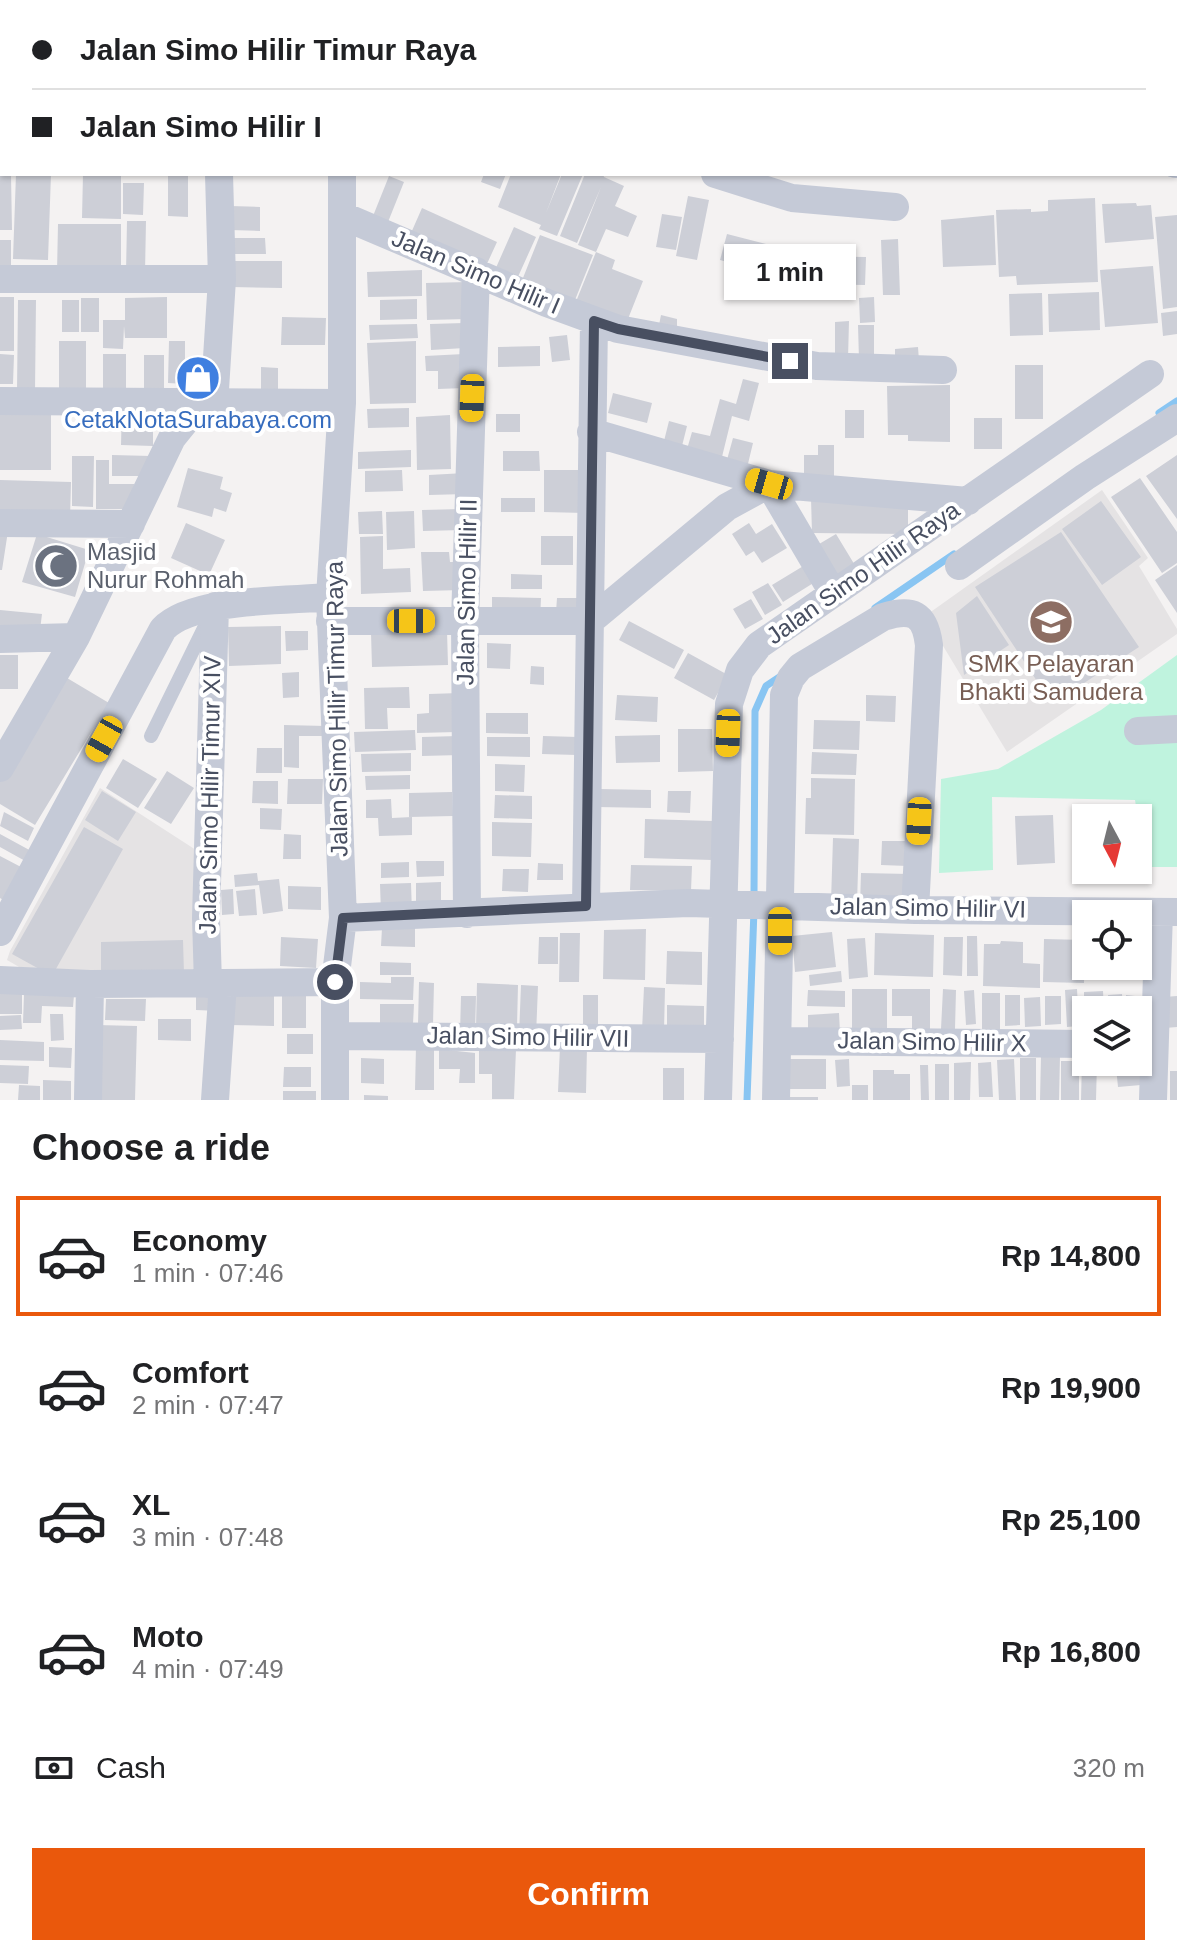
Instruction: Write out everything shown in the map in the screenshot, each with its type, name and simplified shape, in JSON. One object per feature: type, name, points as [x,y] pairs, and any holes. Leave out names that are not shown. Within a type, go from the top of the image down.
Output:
[{"type":"street","points":[[214,405],[222,279],[219,176]]},
{"type":"street","name":"Jalan Simo Hilir Timur Raya","points":[[335,1100],[335,982],[343,918],[330,609],[342,403],[342,176]]},
{"type":"street","points":[[721,176],[792,198],[895,207]]},
{"type":"street","name":"Jalan Simo Hilir I","points":[[343,216],[618,329],[817,366],[943,370]]},
{"type":"street","name":"Jalan Simo Hilir II","points":[[467,914],[465,621],[476,271]]},
{"type":"street","points":[[0,279],[222,279]]},
{"type":"street","points":[[586,906],[594,321]]},
{"type":"street","name":"Jalan Simo Hilir Raya","points":[[776,1100],[779,1041],[751,904],[729,704],[740,670],[759,645],[1150,374]]},
{"type":"street","points":[[0,401],[214,405],[342,403]]},
{"type":"street","points":[[5,754],[76,637],[172,438],[189,417],[214,405]]},
{"type":"street","name":"Jalan Simo Hilir Raya","points":[[959,566],[1085,477],[1177,418]]},
{"type":"street","points":[[591,432],[769,484],[968,501]]},
{"type":"street","points":[[769,484],[833,593]]},
{"type":"street","points":[[0,932],[163,629],[173,619],[215,606],[330,609],[465,621],[590,621],[727,507],[769,484]]},
{"type":"street","points":[[0,523],[131,524]]},
{"type":"street","name":"Jalan Simo Hilir Timur XIV","points":[[215,606],[206,918],[216,984],[215,1100]]},
{"type":"street","name":"Jalan Simo Hilir Raya","points":[[718,1100],[720,1039],[751,904],[784,695],[800,667],[883,617],[910,612],[920,618],[929,645],[915,910]]},
{"type":"street","points":[[0,639],[76,637]]},
{"type":"street","points":[[1138,731],[1177,729]]},
{"type":"street","name":"Jalan Simo Hilir VI","points":[[343,918],[586,906],[751,904],[915,910],[1168,912]]},
{"type":"street","points":[[1153,1100],[1168,912]]},
{"type":"street","points":[[0,980],[90,984],[335,982]]},
{"type":"street","points":[[88,1100],[90,984]]},
{"type":"street","name":"Jalan Simo Hilir VII","points":[[336,1036],[720,1039]]},
{"type":"street","name":"Jalan Simo Hilir X","points":[[779,1041],[1072,1044]]},
{"type":"lane","points":[[151,736],[215,606]]},
{"type":"shaded area","name":"SMK Pelayaran Bhakti Samudera","points":[[1102,490],[1148,558],[1139,566],[1177,629],[1177,634],[1007,752],[925,616]]},
{"type":"shaded area","points":[[100,788],[196,850],[201,977],[40,979],[7,960]]},
{"type":"green space","points":[[1177,655],[1177,867],[1152,867],[1152,804],[1136,804],[1135,800],[992,797],[993,870],[939,873],[941,779],[998,769],[1101,710]]},
{"type":"building","points":[[0,176],[11,176],[12,230],[0,230]]},
{"type":"building","points":[[16,176],[51,176],[48,260],[13,259]]},
{"type":"building","points":[[83,176],[121,176],[121,219],[82,218]]},
{"type":"building","points":[[168,176],[188,176],[188,217],[168,216]]},
{"type":"building","points":[[389,176],[404,182],[386,227],[371,221]]},
{"type":"building","points":[[483,176],[505,176],[500,189],[481,182]]},
{"type":"building","points":[[510,176],[560,176],[546,213],[561,176],[582,176],[557,236],[539,229],[541,225],[498,207]]},
{"type":"building","points":[[584,176],[604,176],[624,186],[615,206],[637,216],[628,237],[606,229],[596,252],[578,245],[601,187],[577,243],[560,236]]},
{"type":"building","points":[[123,183],[144,183],[143,215],[123,214]]},
{"type":"building","points":[[688,196],[709,200],[697,260],[676,256]]},
{"type":"building","points":[[1095,198],[1098,282],[1017,285],[1016,276],[999,277],[996,210],[1048,211],[1048,200]]},
{"type":"building","points":[[1136,203],[1137,206],[1151,205],[1154,239],[1105,243],[1102,204]]},
{"type":"building","points":[[230,206],[260,207],[260,231],[230,230]]},
{"type":"building","points":[[422,208],[497,242],[486,266],[411,233]]},
{"type":"building","points":[[662,214],[682,217],[676,250],[656,247]]},
{"type":"building","points":[[994,215],[996,265],[943,267],[941,220]]},
{"type":"building","points":[[1177,215],[1177,307],[1163,309],[1155,217]]},
{"type":"building","points":[[127,221],[146,221],[145,273],[126,273]]},
{"type":"building","points":[[58,224],[121,224],[121,272],[57,272]]},
{"type":"building","points":[[514,227],[536,237],[517,279],[495,270]]},
{"type":"building","points":[[727,234],[786,249],[779,276],[720,260]]},
{"type":"building","points":[[540,235],[593,255],[575,300],[521,283]]},
{"type":"building","points":[[231,238],[265,238],[266,254],[231,254]]},
{"type":"building","points":[[898,239],[900,295],[883,295],[881,240]]},
{"type":"building","points":[[0,240],[11,240],[11,277],[0,277]]},
{"type":"building","points":[[596,252],[615,260],[612,269],[643,281],[624,329],[573,309]]},
{"type":"building","points":[[799,256],[866,257],[865,285],[798,284]]},
{"type":"building","points":[[231,261],[282,261],[282,288],[231,287]]},
{"type":"building","points":[[1153,266],[1158,323],[1105,327],[1100,270]]},
{"type":"building","points":[[422,270],[422,296],[368,297],[367,272]]},
{"type":"building","points":[[468,282],[468,319],[427,320],[426,283]]},
{"type":"building","points":[[1099,292],[1100,330],[1049,332],[1048,294]]},
{"type":"building","points":[[1042,293],[1043,335],[1010,336],[1009,294]]},
{"type":"building","points":[[0,297],[14,297],[14,351],[0,351]]},
{"type":"building","points":[[167,297],[167,338],[125,338],[124,326],[123,349],[103,348],[103,320],[125,320],[125,298]]},
{"type":"building","points":[[874,297],[875,322],[860,323],[859,298]]},
{"type":"building","points":[[81,298],[99,298],[99,332],[81,332]]},
{"type":"building","points":[[417,299],[417,319],[380,320],[380,300]]},
{"type":"building","points":[[18,300],[36,300],[35,391],[17,391]]},
{"type":"building","points":[[62,300],[79,300],[79,332],[62,332]]},
{"type":"building","points":[[1177,311],[1177,334],[1163,336],[1161,313]]},
{"type":"building","points":[[661,315],[677,319],[677,328],[659,325]]},
{"type":"building","points":[[282,317],[326,318],[325,345],[281,345]]},
{"type":"building","points":[[849,321],[848,359],[835,360],[835,322]]},
{"type":"building","points":[[464,323],[465,348],[431,350],[430,324]]},
{"type":"building","points":[[417,324],[418,338],[370,340],[369,325]]},
{"type":"building","points":[[858,325],[874,325],[874,360],[859,360]]},
{"type":"building","points":[[567,335],[570,360],[552,362],[549,337]]},
{"type":"building","points":[[59,341],[86,341],[86,388],[59,388]]},
{"type":"building","points":[[169,341],[185,341],[185,384],[168,383]]},
{"type":"building","points":[[416,341],[416,403],[370,404],[367,343]]},
{"type":"building","points":[[540,346],[540,366],[498,367],[498,347]]},
{"type":"building","points":[[918,347],[919,361],[895,363],[895,349]]},
{"type":"building","points":[[0,354],[14,355],[13,384],[0,384]]},
{"type":"building","points":[[103,354],[126,354],[126,391],[103,391]]},
{"type":"building","points":[[464,354],[465,388],[438,389],[438,371],[426,371],[425,356]]},
{"type":"building","points":[[144,355],[164,355],[164,391],[144,391]]},
{"type":"building","points":[[1015,365],[1043,365],[1043,419],[1015,419]]},
{"type":"building","points":[[261,367],[278,368],[278,395],[261,395]]},
{"type":"building","points":[[743,379],[759,383],[749,421],[732,416],[720,465],[685,456],[692,432],[710,436],[720,399],[736,404]]},
{"type":"building","points":[[950,385],[950,442],[908,441],[908,435],[888,435],[887,386]]},
{"type":"building","points":[[613,393],[652,403],[647,423],[608,413]]},
{"type":"building","points":[[122,405],[153,405],[153,446],[121,445]]},
{"type":"building","points":[[409,408],[409,427],[368,428],[367,409]]},
{"type":"building","points":[[845,410],[864,410],[864,438],[845,438]]},
{"type":"building","points":[[0,413],[51,414],[51,470],[0,470]]},
{"type":"building","points":[[496,414],[520,414],[520,432],[496,432]]},
{"type":"building","points":[[450,415],[451,469],[417,470],[416,417]]},
{"type":"building","points":[[974,418],[1002,418],[1002,449],[974,449]]},
{"type":"building","points":[[669,421],[687,426],[680,454],[662,449]]},
{"type":"building","points":[[733,438],[753,443],[746,472],[725,467]]},
{"type":"building","points":[[818,445],[834,445],[834,481],[804,481],[804,455],[818,455]]},
{"type":"building","points":[[411,450],[411,467],[358,469],[358,452]]},
{"type":"building","points":[[503,451],[539,451],[540,471],[503,471]]},
{"type":"building","points":[[112,455],[151,456],[151,476],[112,476]]},
{"type":"building","points":[[1177,455],[1177,519],[1146,476]]},
{"type":"building","points":[[72,456],[94,456],[93,507],[72,506]]},
{"type":"building","points":[[96,460],[109,460],[109,484],[134,484],[133,509],[96,509]]},
{"type":"building","points":[[188,468],[223,477],[220,489],[232,493],[226,512],[214,508],[212,517],[177,507]]},
{"type":"building","points":[[402,470],[403,491],[365,492],[365,471]]},
{"type":"building","points":[[544,470],[586,470],[585,513],[544,512]]},
{"type":"building","points":[[465,473],[466,494],[429,495],[429,475]]},
{"type":"building","points":[[1140,478],[1177,532],[1177,563],[1162,573],[1111,497]]},
{"type":"building","points":[[0,480],[71,482],[70,519],[0,518]]},
{"type":"building","points":[[501,498],[535,498],[535,512],[501,512]]},
{"type":"building","points":[[811,498],[908,498],[908,534],[812,533]]},
{"type":"building","points":[[1101,501],[1141,557],[1102,585],[1062,529]]},
{"type":"building","points":[[462,509],[463,530],[423,531],[422,510]]},
{"type":"building","points":[[382,511],[383,534],[359,534],[358,512]]},
{"type":"building","points":[[414,511],[415,548],[387,550],[386,512]]},
{"type":"building","points":[[186,523],[225,540],[209,575],[171,558]]},
{"type":"building","points":[[749,523],[756,534],[772,524],[787,548],[762,563],[754,551],[746,556],[732,534]]},
{"type":"building","points":[[0,529],[8,531],[2,570],[0,570]]},
{"type":"building","points":[[1061,532],[1139,647],[1052,704],[975,587]]},
{"type":"building","name":"Masjid Nurur Rohmah","points":[[37,534],[89,550],[75,597],[22,582]]},
{"type":"building","points":[[836,534],[856,567],[830,583],[809,550]]},
{"type":"building","points":[[383,536],[383,569],[410,568],[411,592],[361,594],[360,537]]},
{"type":"building","points":[[541,536],[573,536],[573,565],[541,565]]},
{"type":"building","points":[[421,552],[449,552],[450,562],[462,562],[463,590],[423,591]]},
{"type":"building","points":[[805,565],[815,582],[783,602],[772,585]]},
{"type":"building","points":[[1177,565],[1177,613],[1155,580]]},
{"type":"building","points":[[511,574],[542,575],[542,589],[511,589]]},
{"type":"building","points":[[768,583],[782,605],[765,615],[752,592]]},
{"type":"building","points":[[977,596],[1009,645],[964,675],[956,613]]},
{"type":"building","points":[[492,597],[541,598],[540,620],[492,619]]},
{"type":"building","points":[[557,598],[584,598],[584,613],[556,612]]},
{"type":"building","points":[[751,599],[763,619],[745,629],[733,609]]},
{"type":"building","points":[[0,610],[42,614],[40,630],[0,627]]},
{"type":"building","points":[[629,621],[684,650],[674,669],[619,640]]},
{"type":"building","points":[[281,626],[281,664],[229,666],[228,627]]},
{"type":"building","points":[[285,631],[308,631],[308,650],[286,651]]},
{"type":"building","points":[[447,631],[448,665],[372,667],[371,633]]},
{"type":"building","points":[[487,643],[511,644],[510,669],[487,668]]},
{"type":"building","points":[[688,653],[728,675],[714,700],[674,678]]},
{"type":"building","points":[[0,655],[18,655],[18,689],[0,689]]},
{"type":"building","points":[[531,666],[544,667],[544,685],[530,684]]},
{"type":"building","points":[[299,672],[299,697],[283,698],[282,673]]},
{"type":"building","points":[[62,675],[109,703],[35,825],[0,804],[0,778]]},
{"type":"building","points":[[409,687],[410,708],[387,708],[388,729],[365,729],[364,688]]},
{"type":"building","points":[[460,693],[457,732],[417,733],[417,714],[429,713],[429,694]]},
{"type":"building","points":[[617,695],[658,697],[657,722],[615,720]]},
{"type":"building","points":[[866,695],[896,696],[895,722],[866,721]]},
{"type":"building","points":[[486,713],[528,713],[528,734],[486,733]]},
{"type":"building","points":[[814,720],[860,721],[859,750],[813,749]]},
{"type":"building","points":[[284,725],[326,726],[325,736],[299,736],[299,768],[284,767]]},
{"type":"building","points":[[678,729],[712,729],[713,771],[678,772]]},
{"type":"building","points":[[415,730],[416,750],[355,752],[354,732]]},
{"type":"building","points":[[660,735],[660,762],[616,763],[615,736]]},
{"type":"building","points":[[459,736],[460,755],[422,756],[422,737]]},
{"type":"building","points":[[543,736],[578,737],[577,755],[542,754]]},
{"type":"building","points":[[487,737],[530,737],[530,757],[487,756]]},
{"type":"building","points":[[257,748],[282,748],[282,773],[256,773]]},
{"type":"building","points":[[812,752],[857,754],[856,775],[811,774]]},
{"type":"building","points":[[411,753],[411,771],[362,772],[361,754]]},
{"type":"building","points":[[123,759],[157,779],[138,808],[106,788]]},
{"type":"building","points":[[495,764],[525,765],[524,792],[495,791]]},
{"type":"building","points":[[167,771],[194,788],[171,824],[144,808]]},
{"type":"building","points":[[410,775],[410,789],[366,790],[365,776]]},
{"type":"building","points":[[811,778],[855,779],[854,835],[805,834],[806,798],[811,798]]},
{"type":"building","points":[[288,779],[323,779],[322,804],[287,804]]},
{"type":"building","points":[[253,781],[278,781],[278,804],[252,803]]},
{"type":"building","points":[[599,789],[651,790],[651,808],[598,807]]},
{"type":"building","points":[[102,791],[136,812],[118,841],[85,820]]},
{"type":"building","points":[[668,791],[691,791],[690,813],[667,812]]},
{"type":"building","points":[[452,792],[453,816],[409,817],[409,793]]},
{"type":"building","points":[[495,795],[532,796],[532,819],[494,818]]},
{"type":"building","points":[[391,799],[392,818],[412,817],[412,835],[379,836],[378,818],[366,818],[366,800]]},
{"type":"building","points":[[260,808],[282,809],[281,830],[260,829]]},
{"type":"building","points":[[4,812],[34,828],[28,841],[0,826]]},
{"type":"building","points":[[1053,815],[1055,863],[1017,865],[1015,816]]},
{"type":"building","points":[[645,819],[713,821],[712,860],[644,858]]},
{"type":"building","points":[[492,822],[532,823],[531,857],[492,856]]},
{"type":"building","points":[[84,827],[123,849],[52,976],[12,954]]},
{"type":"building","points":[[0,834],[33,852],[27,862],[0,847]]},
{"type":"building","points":[[284,834],[301,835],[301,859],[283,859]]},
{"type":"building","points":[[833,838],[859,839],[857,903],[831,902]]},
{"type":"building","points":[[882,841],[909,841],[908,866],[881,865]]},
{"type":"building","points":[[0,856],[21,867],[3,900],[0,898]]},
{"type":"building","points":[[416,861],[444,861],[444,876],[417,877]]},
{"type":"building","points":[[409,862],[409,877],[381,878],[381,863]]},
{"type":"building","points":[[538,863],[563,864],[563,880],[537,880]]},
{"type":"building","points":[[631,865],[692,866],[691,891],[630,890]]},
{"type":"building","points":[[503,869],[529,869],[528,892],[502,891]]},
{"type":"building","points":[[257,873],[258,881],[279,879],[283,911],[263,914],[259,885],[235,887],[234,875]]},
{"type":"building","points":[[861,873],[910,874],[909,906],[860,905]]},
{"type":"building","points":[[441,882],[441,908],[416,909],[416,883]]},
{"type":"building","points":[[411,883],[412,913],[381,913],[380,884]]},
{"type":"building","points":[[288,886],[321,887],[321,910],[288,909]]},
{"type":"building","points":[[233,889],[234,914],[222,915],[221,890]]},
{"type":"building","points":[[255,889],[257,915],[239,916],[236,891]]},
{"type":"building","points":[[382,928],[415,928],[415,947],[381,946]]},
{"type":"building","points":[[646,929],[645,980],[603,979],[604,930]]},
{"type":"building","points":[[832,932],[836,967],[795,972],[792,936]]},
{"type":"building","points":[[560,933],[580,933],[579,982],[559,982]]},
{"type":"building","points":[[875,933],[934,935],[933,977],[874,975]]},
{"type":"building","points":[[967,936],[977,936],[978,976],[967,976]]},
{"type":"building","points":[[281,937],[318,939],[316,968],[280,966]]},
{"type":"building","points":[[539,937],[558,937],[558,964],[538,964]]},
{"type":"building","points":[[944,937],[963,937],[962,976],[943,975]]},
{"type":"building","points":[[865,938],[868,977],[849,979],[847,939]]},
{"type":"building","points":[[1044,939],[1072,940],[1072,980],[1084,980],[1084,983],[1043,982]]},
{"type":"building","points":[[183,940],[184,974],[101,976],[101,942]]},
{"type":"building","points":[[1001,941],[1023,942],[1023,963],[1040,964],[1040,988],[983,986],[984,944],[1000,944]]},
{"type":"building","points":[[667,951],[702,952],[702,985],[666,984]]},
{"type":"building","points":[[380,962],[411,963],[411,975],[380,975]]},
{"type":"building","points":[[841,971],[842,982],[810,986],[809,975]]},
{"type":"building","points":[[391,977],[414,977],[413,1000],[360,999],[360,982],[391,983]]},
{"type":"building","points":[[419,982],[434,983],[433,1025],[418,1025]]},
{"type":"building","points":[[477,983],[518,985],[517,1027],[476,1027]]},
{"type":"building","points":[[521,985],[538,986],[536,1036],[519,1036]]},
{"type":"building","points":[[0,987],[22,987],[22,1014],[0,1014]]},
{"type":"building","points":[[644,987],[665,988],[664,1031],[642,1031]]},
{"type":"building","points":[[852,989],[887,989],[887,1035],[852,1034]]},
{"type":"building","points":[[892,989],[930,989],[930,1038],[912,1037],[912,1016],[892,1016]]},
{"type":"building","points":[[943,989],[956,990],[955,1029],[941,1029]]},
{"type":"building","points":[[1077,989],[1077,996],[1072,996],[1072,1027],[1067,1027],[1065,990]]},
{"type":"building","points":[[196,990],[219,990],[219,1011],[196,1010]]},
{"type":"building","points":[[808,990],[845,991],[845,1007],[807,1006]]},
{"type":"building","points":[[974,990],[976,1024],[966,1025],[964,991]]},
{"type":"building","points":[[1103,991],[1103,996],[1084,996],[1084,992]]},
{"type":"building","points":[[982,993],[1000,993],[1000,1031],[982,1032]]},
{"type":"building","points":[[24,994],[74,995],[73,1007],[42,1006],[41,1023],[23,1023]]},
{"type":"building","points":[[231,994],[274,994],[274,1026],[230,1025]]},
{"type":"building","points":[[282,994],[306,994],[306,1028],[282,1028]]},
{"type":"building","points":[[583,995],[598,995],[598,1031],[583,1031]]},
{"type":"building","points":[[1005,995],[1020,995],[1020,1025],[1005,1026]]},
{"type":"building","points":[[461,996],[476,996],[475,1033],[460,1033]]},
{"type":"building","points":[[1045,996],[1061,996],[1061,1024],[1045,1025]]},
{"type":"building","points":[[1177,996],[1177,1027],[1165,1028],[1164,997]]},
{"type":"building","points":[[1040,997],[1041,1026],[1025,1027],[1024,998]]},
{"type":"building","points":[[106,999],[146,999],[145,1021],[105,1020]]},
{"type":"building","points":[[380,1004],[414,1004],[413,1024],[380,1023]]},
{"type":"building","points":[[667,1005],[704,1006],[704,1036],[667,1037]]},
{"type":"building","points":[[839,1013],[840,1033],[808,1034],[808,1015]]},
{"type":"building","points":[[50,1014],[63,1014],[64,1040],[51,1041]]},
{"type":"building","points":[[21,1015],[22,1029],[0,1030],[0,1016]]},
{"type":"building","points":[[158,1019],[191,1019],[191,1041],[158,1040]]},
{"type":"building","points":[[97,1025],[137,1026],[135,1100],[94,1100]]},
{"type":"building","points":[[287,1034],[313,1034],[313,1054],[287,1054]]},
{"type":"building","points":[[0,1040],[44,1042],[44,1061],[0,1060]]},
{"type":"building","points":[[416,1046],[434,1046],[434,1090],[415,1090]]},
{"type":"building","points":[[49,1047],[72,1048],[71,1068],[49,1067]]},
{"type":"building","points":[[560,1047],[587,1047],[586,1093],[558,1092]]},
{"type":"building","points":[[439,1049],[475,1053],[475,1083],[459,1083],[460,1069],[439,1069]]},
{"type":"building","points":[[479,1049],[516,1049],[514,1099],[492,1099],[492,1074],[479,1074]]},
{"type":"building","points":[[1041,1056],[1060,1056],[1059,1100],[1040,1100]]},
{"type":"building","points":[[361,1058],[384,1059],[384,1084],[361,1083]]},
{"type":"building","points":[[1020,1058],[1036,1058],[1036,1100],[1020,1100]]},
{"type":"building","points":[[790,1059],[826,1059],[826,1089],[790,1089]]},
{"type":"building","points":[[849,1059],[850,1086],[837,1087],[835,1060]]},
{"type":"building","points":[[1014,1059],[1016,1100],[999,1100],[997,1060]]},
{"type":"building","points":[[1061,1061],[1072,1061],[1072,1076],[1079,1076],[1079,1100],[1061,1100]]},
{"type":"building","points":[[971,1062],[970,1100],[954,1100],[954,1063]]},
{"type":"building","points":[[991,1062],[993,1097],[979,1097],[978,1063]]},
{"type":"building","points":[[935,1064],[949,1064],[949,1100],[935,1100]]},
{"type":"building","points":[[0,1065],[29,1066],[28,1084],[0,1083]]},
{"type":"building","points":[[920,1065],[928,1065],[929,1100],[921,1100]]},
{"type":"building","points":[[284,1067],[311,1067],[311,1087],[283,1087]]},
{"type":"building","points":[[663,1068],[684,1068],[684,1100],[663,1100]]},
{"type":"building","points":[[873,1070],[910,1074],[910,1100],[873,1100]]},
{"type":"building","points":[[1170,1071],[1177,1071],[1177,1100],[1170,1100]]},
{"type":"building","points":[[1082,1076],[1097,1076],[1096,1100],[1081,1100]]},
{"type":"building","points":[[1117,1076],[1141,1076],[1141,1085],[1118,1087]]},
{"type":"building","points":[[43,1080],[71,1081],[71,1100],[43,1100]]},
{"type":"building","points":[[19,1085],[40,1086],[40,1100],[18,1100]]},
{"type":"building","points":[[852,1085],[868,1085],[868,1100],[852,1100]]},
{"type":"building","points":[[283,1091],[316,1091],[316,1100],[283,1100]]},
{"type":"building","points":[[364,1095],[388,1096],[388,1100],[364,1100]]},
{"type":"building","points":[[787,1097],[818,1097],[818,1100],[787,1100]]},
{"type":"waterway","points":[[1159,413],[1177,401]]},
{"type":"waterway","points":[[875,608],[954,554]]},
{"type":"waterway","points":[[754,897],[755,711],[766,686],[781,676]]},
{"type":"waterway","points":[[747,1100],[754,910]]},
{"type":"place","name":"CetakNotaSurabaya.com","points":[[198,378]]},
{"type":"place","name":"Masjid Nurur Rohmah","points":[[56,566]]},
{"type":"place","name":"SMK Pelayaran Bhakti Samudera","points":[[1051,622]]},
{"type":"route","points":[[335,982],[343,918],[586,906],[594,321],[618,329],[790,361]]}]
